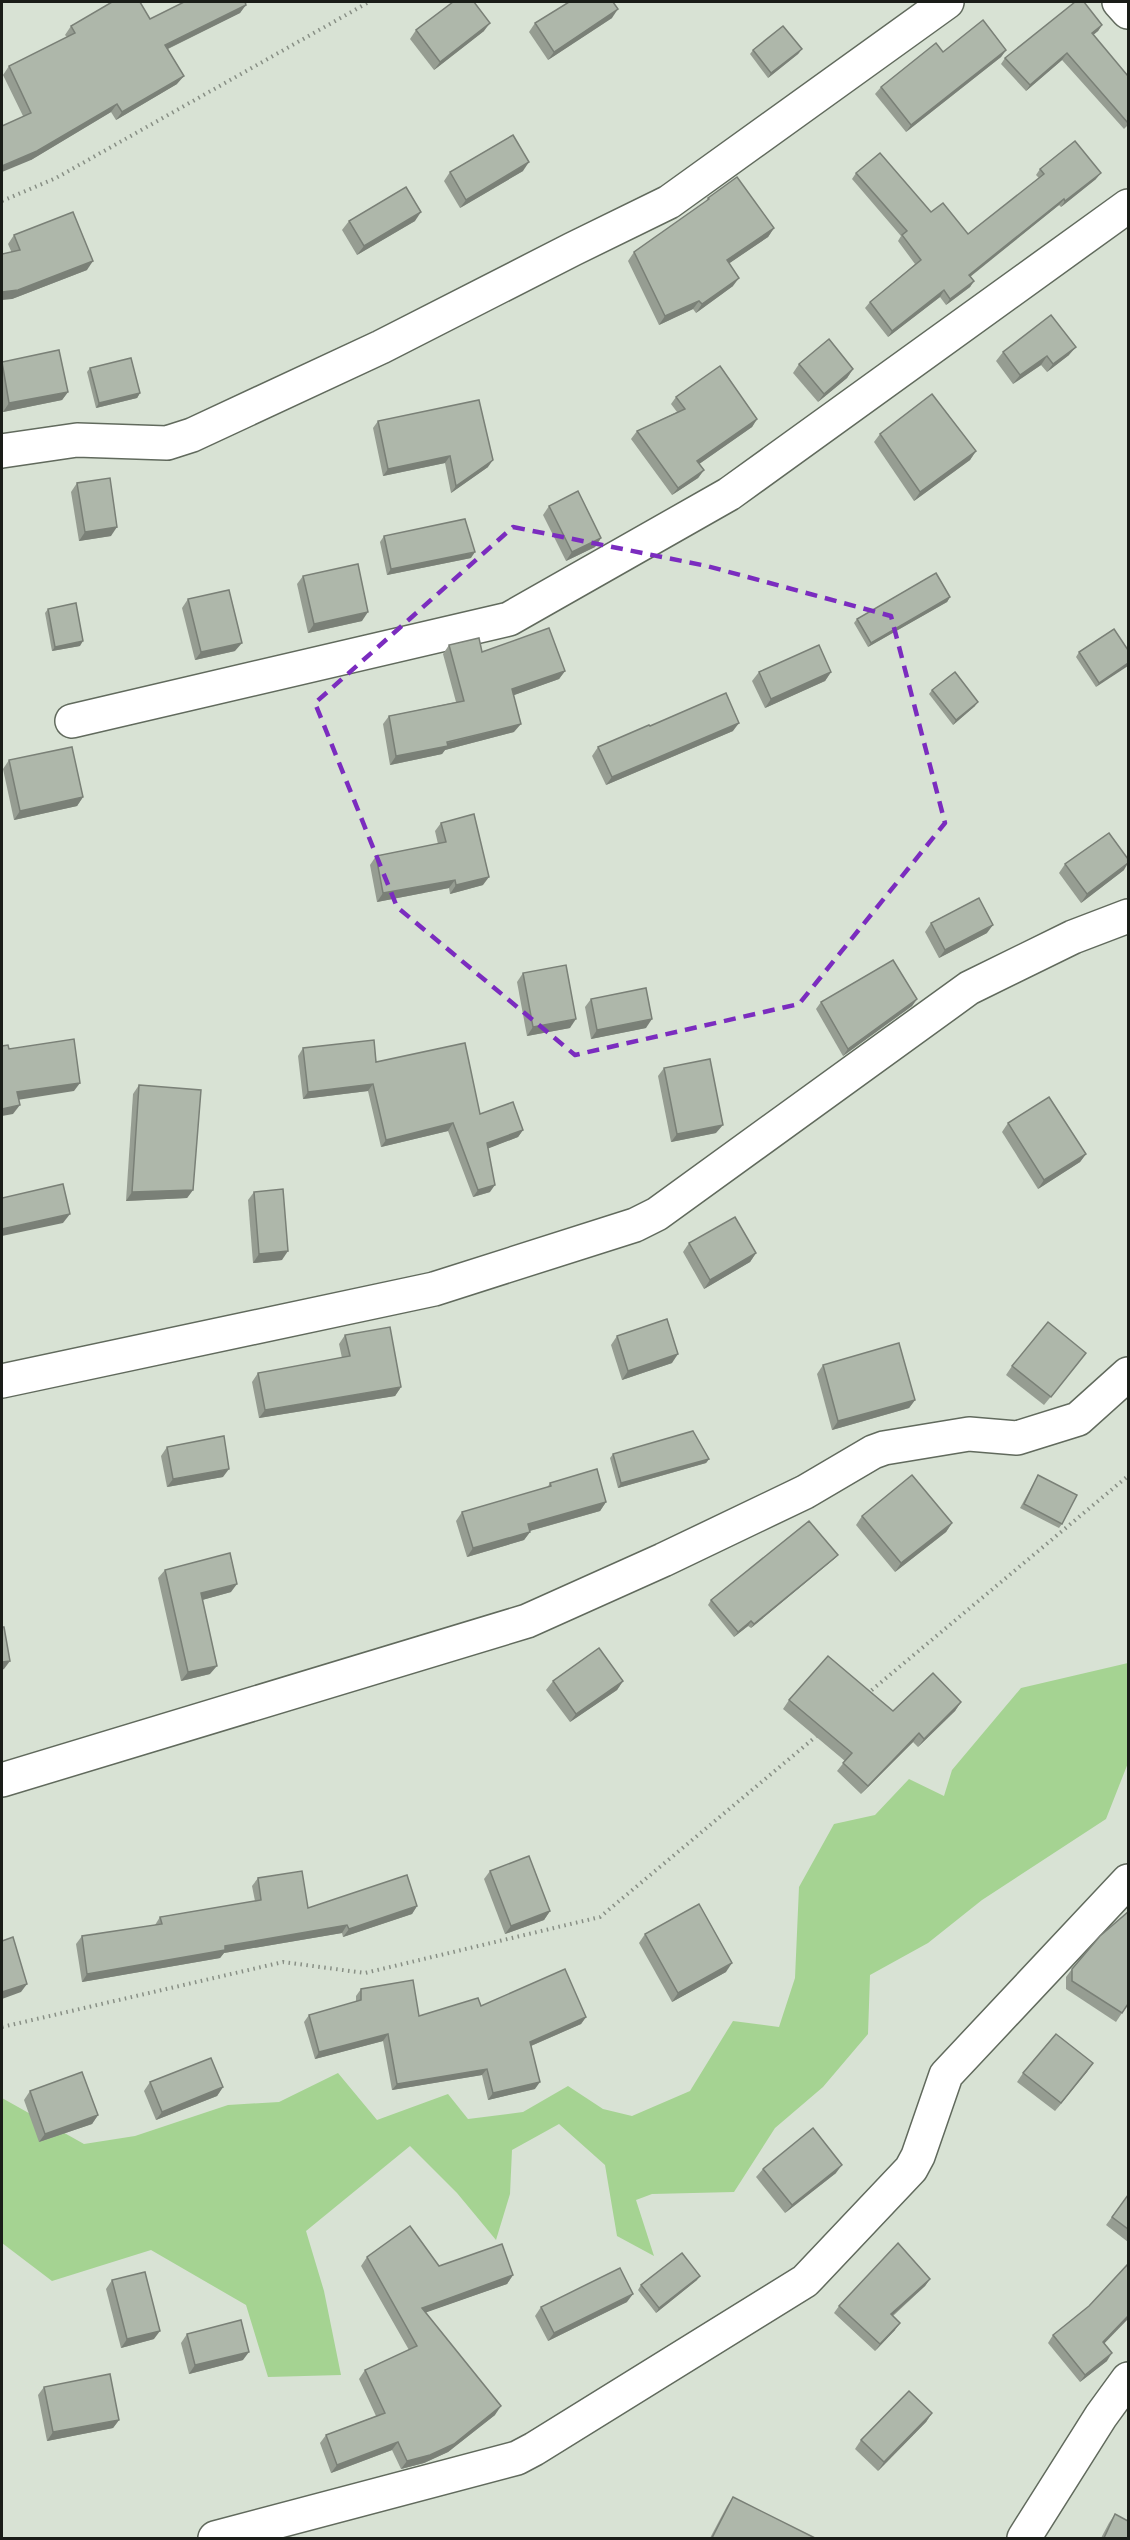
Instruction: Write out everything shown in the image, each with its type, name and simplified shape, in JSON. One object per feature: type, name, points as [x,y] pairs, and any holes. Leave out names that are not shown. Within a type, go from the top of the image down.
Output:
[{"type":"street","points":[[2,451],[77,440],[167,443],[192,435],[381,347],[669,202],[947,2]]},
{"type":"street","points":[[1119,2],[1128,12]]},
{"type":"street","points":[[72,721],[509,619],[729,494],[1128,206]]},
{"type":"street","points":[[2,1381],[434,1289],[635,1225],[657,1214],[969,988],[1072,937],[1128,916]]},
{"type":"street","points":[[2,1780],[527,1621],[786,1502],[873,1452],[969,1434],[1017,1438],[1078,1419],[1128,1374]]},
{"type":"street","points":[[215,2538],[517,2458],[805,2280],[911,2169],[918,2156],[946,2075],[1128,1881]]},
{"type":"street","points":[[1024,2538],[1101,2416],[1128,2379]]},
{"type":"path","points":[[2,201],[56,178],[369,2]]},
{"type":"path","points":[[864,1696],[1128,1476]]},
{"type":"path","points":[[2,2027],[283,1962],[365,1973],[600,1917],[828,1727]]},
{"type":"highlighted area","points":[[513,527],[707,566],[891,616],[945,823],[799,1004],[575,1055],[397,907],[315,703]]},
{"type":"green space","points":[[1128,1663],[1128,1763],[1106,1819],[982,1900],[928,1943],[870,1975],[868,2034],[823,2087],[775,2128],[734,2192],[652,2194],[636,2200],[654,2256],[617,2236],[605,2165],[559,2124],[512,2150],[510,2194],[496,2240],[457,2193],[410,2146],[306,2231],[324,2291],[341,2375],[268,2377],[246,2305],[151,2250],[52,2281],[2,2243],[2,2098],[84,2144],[135,2136],[228,2105],[279,2102],[338,2073],[377,2120],[448,2094],[468,2119],[523,2112],[568,2086],[603,2109],[632,2116],[690,2091],[733,2021],[779,2027],[795,1978],[799,1887],[834,1824],[875,1815],[909,1779],[944,1796],[952,1770],[1021,1688]]},
{"type":"building","points":[[112,2],[140,2],[150,19],[184,2],[245,2],[246,5],[165,45],[184,76],[122,112],[117,104],[37,151],[2,166],[2,126],[31,113],[9,66],[75,33],[71,26]]},
{"type":"building","points":[[453,2],[474,2],[490,23],[440,62],[416,30]]},
{"type":"building","points":[[569,2],[613,2],[618,9],[554,52],[535,23]]},
{"type":"building","points":[[1075,2],[1084,2],[1102,25],[1092,33],[1128,76],[1128,123],[1067,53],[1030,85],[1005,58]]},
{"type":"building","points":[[983,20],[1006,50],[911,125],[881,87],[936,43],[943,52]]},
{"type":"building","points":[[783,26],[802,49],[771,73],[753,50]]},
{"type":"building","points":[[513,135],[529,162],[466,200],[450,172]]},
{"type":"building","points":[[1075,141],[1101,173],[1065,201],[1064,199],[969,275],[974,281],[950,299],[944,290],[892,331],[870,302],[921,260],[902,235],[907,231],[856,173],[880,153],[931,212],[943,203],[968,234],[1044,174],[1040,169]]},
{"type":"building","points":[[737,177],[774,228],[727,260],[739,278],[702,304],[699,301],[665,316],[634,252]]},
{"type":"building","points":[[406,187],[421,212],[364,246],[349,221]]},
{"type":"building","points":[[73,212],[93,261],[18,290],[2,292],[2,254],[20,250],[14,235]]},
{"type":"building","points":[[1051,315],[1076,347],[1053,364],[1047,356],[1020,375],[1003,352]]},
{"type":"building","points":[[829,339],[853,369],[824,394],[799,364]]},
{"type":"building","points":[[59,350],[68,392],[9,403],[2,362]]},
{"type":"building","points":[[131,358],[140,393],[99,403],[90,368]]},
{"type":"building","points":[[720,366],[757,419],[697,461],[704,470],[678,488],[637,431],[685,409],[676,397]]},
{"type":"building","points":[[932,394],[976,451],[920,492],[880,434]]},
{"type":"building","points":[[479,400],[493,460],[456,486],[450,456],[388,469],[378,421]]},
{"type":"building","points":[[110,478],[117,527],[85,532],[77,483]]},
{"type":"building","points":[[578,491],[601,538],[572,552],[549,506]]},
{"type":"building","points":[[465,519],[475,552],[391,569],[384,536]]},
{"type":"building","points":[[358,564],[368,612],[314,624],[303,576]]},
{"type":"building","points":[[936,573],[950,597],[871,643],[857,619]]},
{"type":"building","points":[[229,590],[242,643],[201,652],[188,599]]},
{"type":"building","points":[[76,603],[83,641],[55,647],[48,609]]},
{"type":"building","points":[[549,628],[565,671],[512,689],[521,724],[447,742],[448,746],[396,756],[389,716],[464,701],[449,645],[479,638],[482,652]]},
{"type":"building","points":[[1114,629],[1128,650],[1128,663],[1099,683],[1079,652]]},
{"type":"building","points":[[819,645],[831,672],[771,699],[759,672]]},
{"type":"building","points":[[955,672],[978,702],[956,720],[932,690]]},
{"type":"building","points":[[726,693],[739,723],[612,777],[598,747]]},
{"type":"building","points":[[72,747],[83,797],[20,811],[9,760]]},
{"type":"building","points":[[474,814],[489,877],[456,885],[455,880],[383,893],[376,856],[446,842],[441,823]]},
{"type":"building","points":[[1109,833],[1128,859],[1128,863],[1087,894],[1065,864]]},
{"type":"building","points":[[979,898],[993,925],[945,950],[931,923]]},
{"type":"building","points":[[893,960],[917,999],[848,1049],[821,1002]]},
{"type":"building","points":[[566,965],[576,1019],[533,1027],[523,973]]},
{"type":"building","points":[[646,988],[652,1019],[597,1030],[591,999]]},
{"type":"building","points":[[74,1039],[80,1083],[17,1092],[20,1105],[2,1109],[2,1046],[8,1045],[9,1049]]},
{"type":"building","points":[[374,1040],[376,1062],[465,1043],[480,1114],[513,1102],[523,1130],[487,1143],[495,1185],[478,1190],[453,1123],[386,1140],[373,1084],[308,1092],[303,1048]]},
{"type":"building","points":[[710,1059],[723,1125],[677,1134],[664,1068]]},
{"type":"building","points":[[139,1085],[201,1090],[193,1190],[132,1192]]},
{"type":"building","points":[[1049,1097],[1086,1154],[1044,1180],[1008,1123]]},
{"type":"building","points":[[63,1184],[70,1214],[2,1229],[2,1198]]},
{"type":"building","points":[[283,1189],[288,1251],[259,1254],[254,1192]]},
{"type":"building","points":[[735,1217],[756,1253],[710,1280],[689,1243]]},
{"type":"building","points":[[667,1319],[678,1354],[628,1371],[617,1336]]},
{"type":"building","points":[[1048,1322],[1086,1353],[1051,1397],[1012,1366]]},
{"type":"building","points":[[390,1327],[401,1387],[265,1410],[258,1373],[350,1356],[345,1335]]},
{"type":"building","points":[[899,1343],[915,1400],[838,1421],[823,1365]]},
{"type":"building","points":[[693,1431],[709,1459],[621,1483],[613,1454]]},
{"type":"building","points":[[224,1436],[229,1469],[173,1479],[167,1447]]},
{"type":"building","points":[[597,1469],[606,1502],[528,1524],[530,1532],[473,1548],[462,1512],[551,1486],[550,1483]]},
{"type":"building","points":[[912,1475],[952,1523],[901,1563],[862,1516]]},
{"type":"building","points":[[1038,1475],[1077,1495],[1062,1524],[1024,1504]]},
{"type":"building","points":[[809,1521],[838,1555],[754,1624],[751,1621],[738,1632],[711,1600]]},
{"type":"building","points":[[230,1553],[237,1584],[201,1593],[217,1666],[188,1672],[165,1570]]},
{"type":"building","points":[[2,1627],[4,1627],[10,1661],[2,1662]]},
{"type":"building","points":[[599,1648],[623,1681],[576,1714],[553,1681]]},
{"type":"building","points":[[828,1656],[893,1711],[933,1673],[961,1702],[924,1739],[919,1733],[868,1786],[843,1763],[852,1753],[789,1700]]},
{"type":"building","points":[[529,1856],[550,1911],[511,1926],[490,1871]]},
{"type":"building","points":[[302,1871],[308,1908],[407,1875],[417,1906],[349,1929],[347,1925],[225,1946],[225,1950],[87,1974],[82,1936],[162,1924],[160,1917],[261,1900],[258,1878]]},
{"type":"building","points":[[699,1904],[732,1963],[678,1993],[645,1934]]},
{"type":"building","points":[[1128,1912],[1128,2004],[1122,2013],[1072,1981],[1072,1969],[1100,1936]]},
{"type":"building","points":[[13,1937],[27,1984],[2,1992],[2,1941]]},
{"type":"building","points":[[565,1969],[586,2017],[530,2042],[540,2082],[493,2093],[487,2069],[397,2084],[388,2034],[319,2052],[309,2015],[361,2000],[361,1989],[413,1980],[419,2016],[478,1998],[481,2006]]},
{"type":"building","points":[[1056,2034],[1093,2063],[1061,2103],[1023,2073]]},
{"type":"building","points":[[211,2058],[223,2087],[162,2112],[150,2082]]},
{"type":"building","points":[[82,2072],[98,2115],[45,2134],[30,2091]]},
{"type":"building","points":[[813,2128],[842,2165],[792,2205],[763,2169]]},
{"type":"building","points":[[1128,2195],[1128,2229],[1112,2217]]},
{"type":"building","points":[[410,2226],[439,2266],[502,2244],[513,2275],[422,2308],[501,2406],[454,2444],[430,2455],[407,2461],[398,2442],[337,2465],[326,2435],[385,2413],[365,2370],[417,2346],[367,2257]]},
{"type":"building","points":[[898,2243],[930,2279],[891,2314],[900,2323],[880,2344],[839,2306]]},
{"type":"building","points":[[682,2253],[700,2276],[659,2308],[641,2285]]},
{"type":"building","points":[[1128,2264],[1128,2316],[1103,2342],[1112,2353],[1085,2375],[1053,2335],[1089,2306]]},
{"type":"building","points":[[620,2268],[633,2294],[554,2333],[541,2307]]},
{"type":"building","points":[[145,2272],[160,2331],[127,2339],[112,2280]]},
{"type":"building","points":[[241,2320],[249,2352],[195,2365],[187,2334]]},
{"type":"building","points":[[110,2374],[119,2420],[53,2432],[44,2387]]},
{"type":"building","points":[[909,2391],[932,2413],[884,2462],[861,2440]]},
{"type":"building","points":[[733,2497],[815,2538],[712,2538]]},
{"type":"building","points":[[1115,2514],[1128,2521],[1128,2538],[1104,2538]]}]
